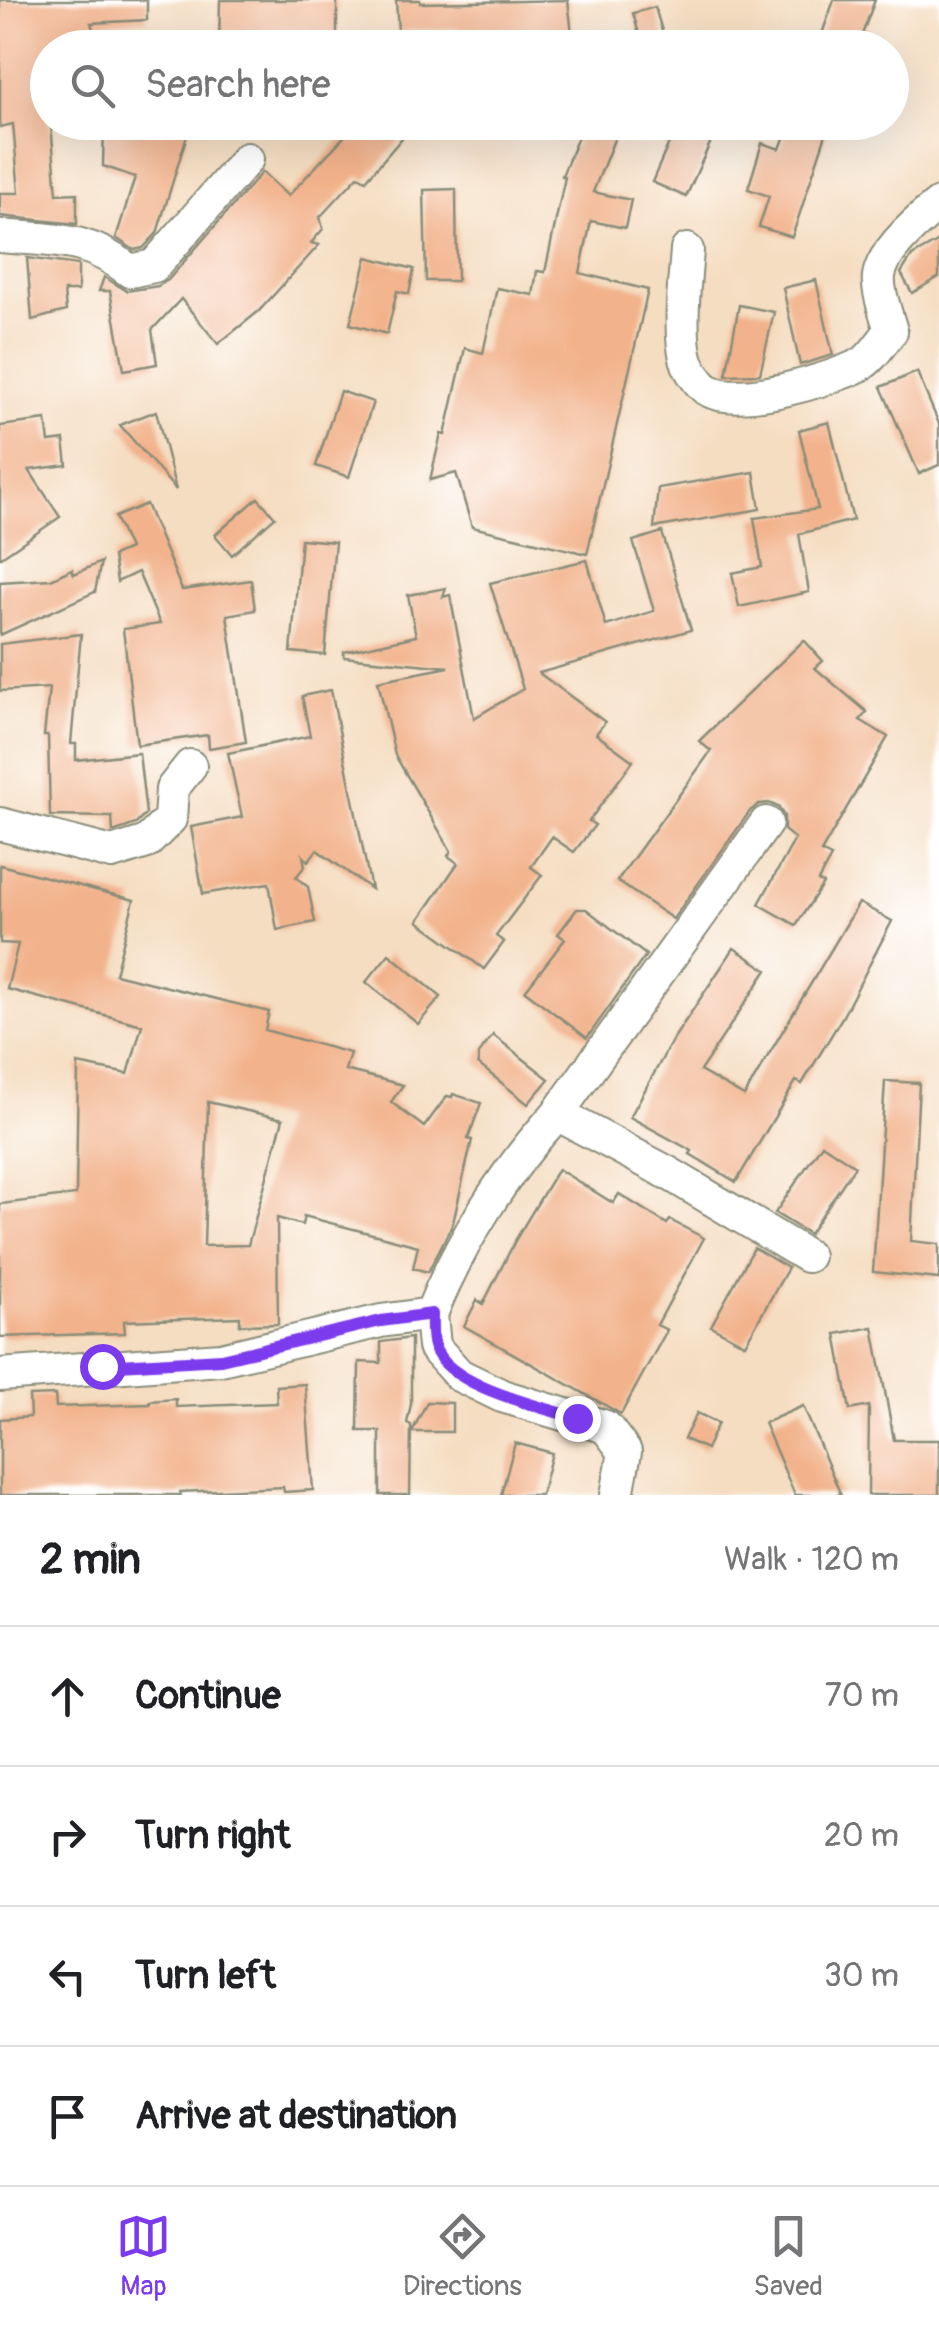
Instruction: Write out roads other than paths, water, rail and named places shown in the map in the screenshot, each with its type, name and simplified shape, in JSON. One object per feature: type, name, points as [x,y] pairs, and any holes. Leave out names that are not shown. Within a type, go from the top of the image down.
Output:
[{"type":"street","points":[[0,236],[67,240],[106,253],[130,272],[154,266],[246,160]]},
{"type":"street","points":[[687,250],[683,322],[688,365],[706,390],[724,396],[755,394],[812,382],[864,364],[891,331],[879,277],[891,252],[939,204]]},
{"type":"street","points":[[0,824],[112,853],[147,842],[170,819],[172,789],[190,766]]},
{"type":"street","points":[[617,1495],[625,1452],[606,1427],[502,1396],[459,1375],[434,1348],[432,1314],[450,1269],[522,1152],[557,1114],[766,823]]},
{"type":"street","points":[[557,1114],[670,1174],[807,1256]]},
{"type":"street","points":[[0,1375],[221,1359],[381,1321],[432,1314]]}]
